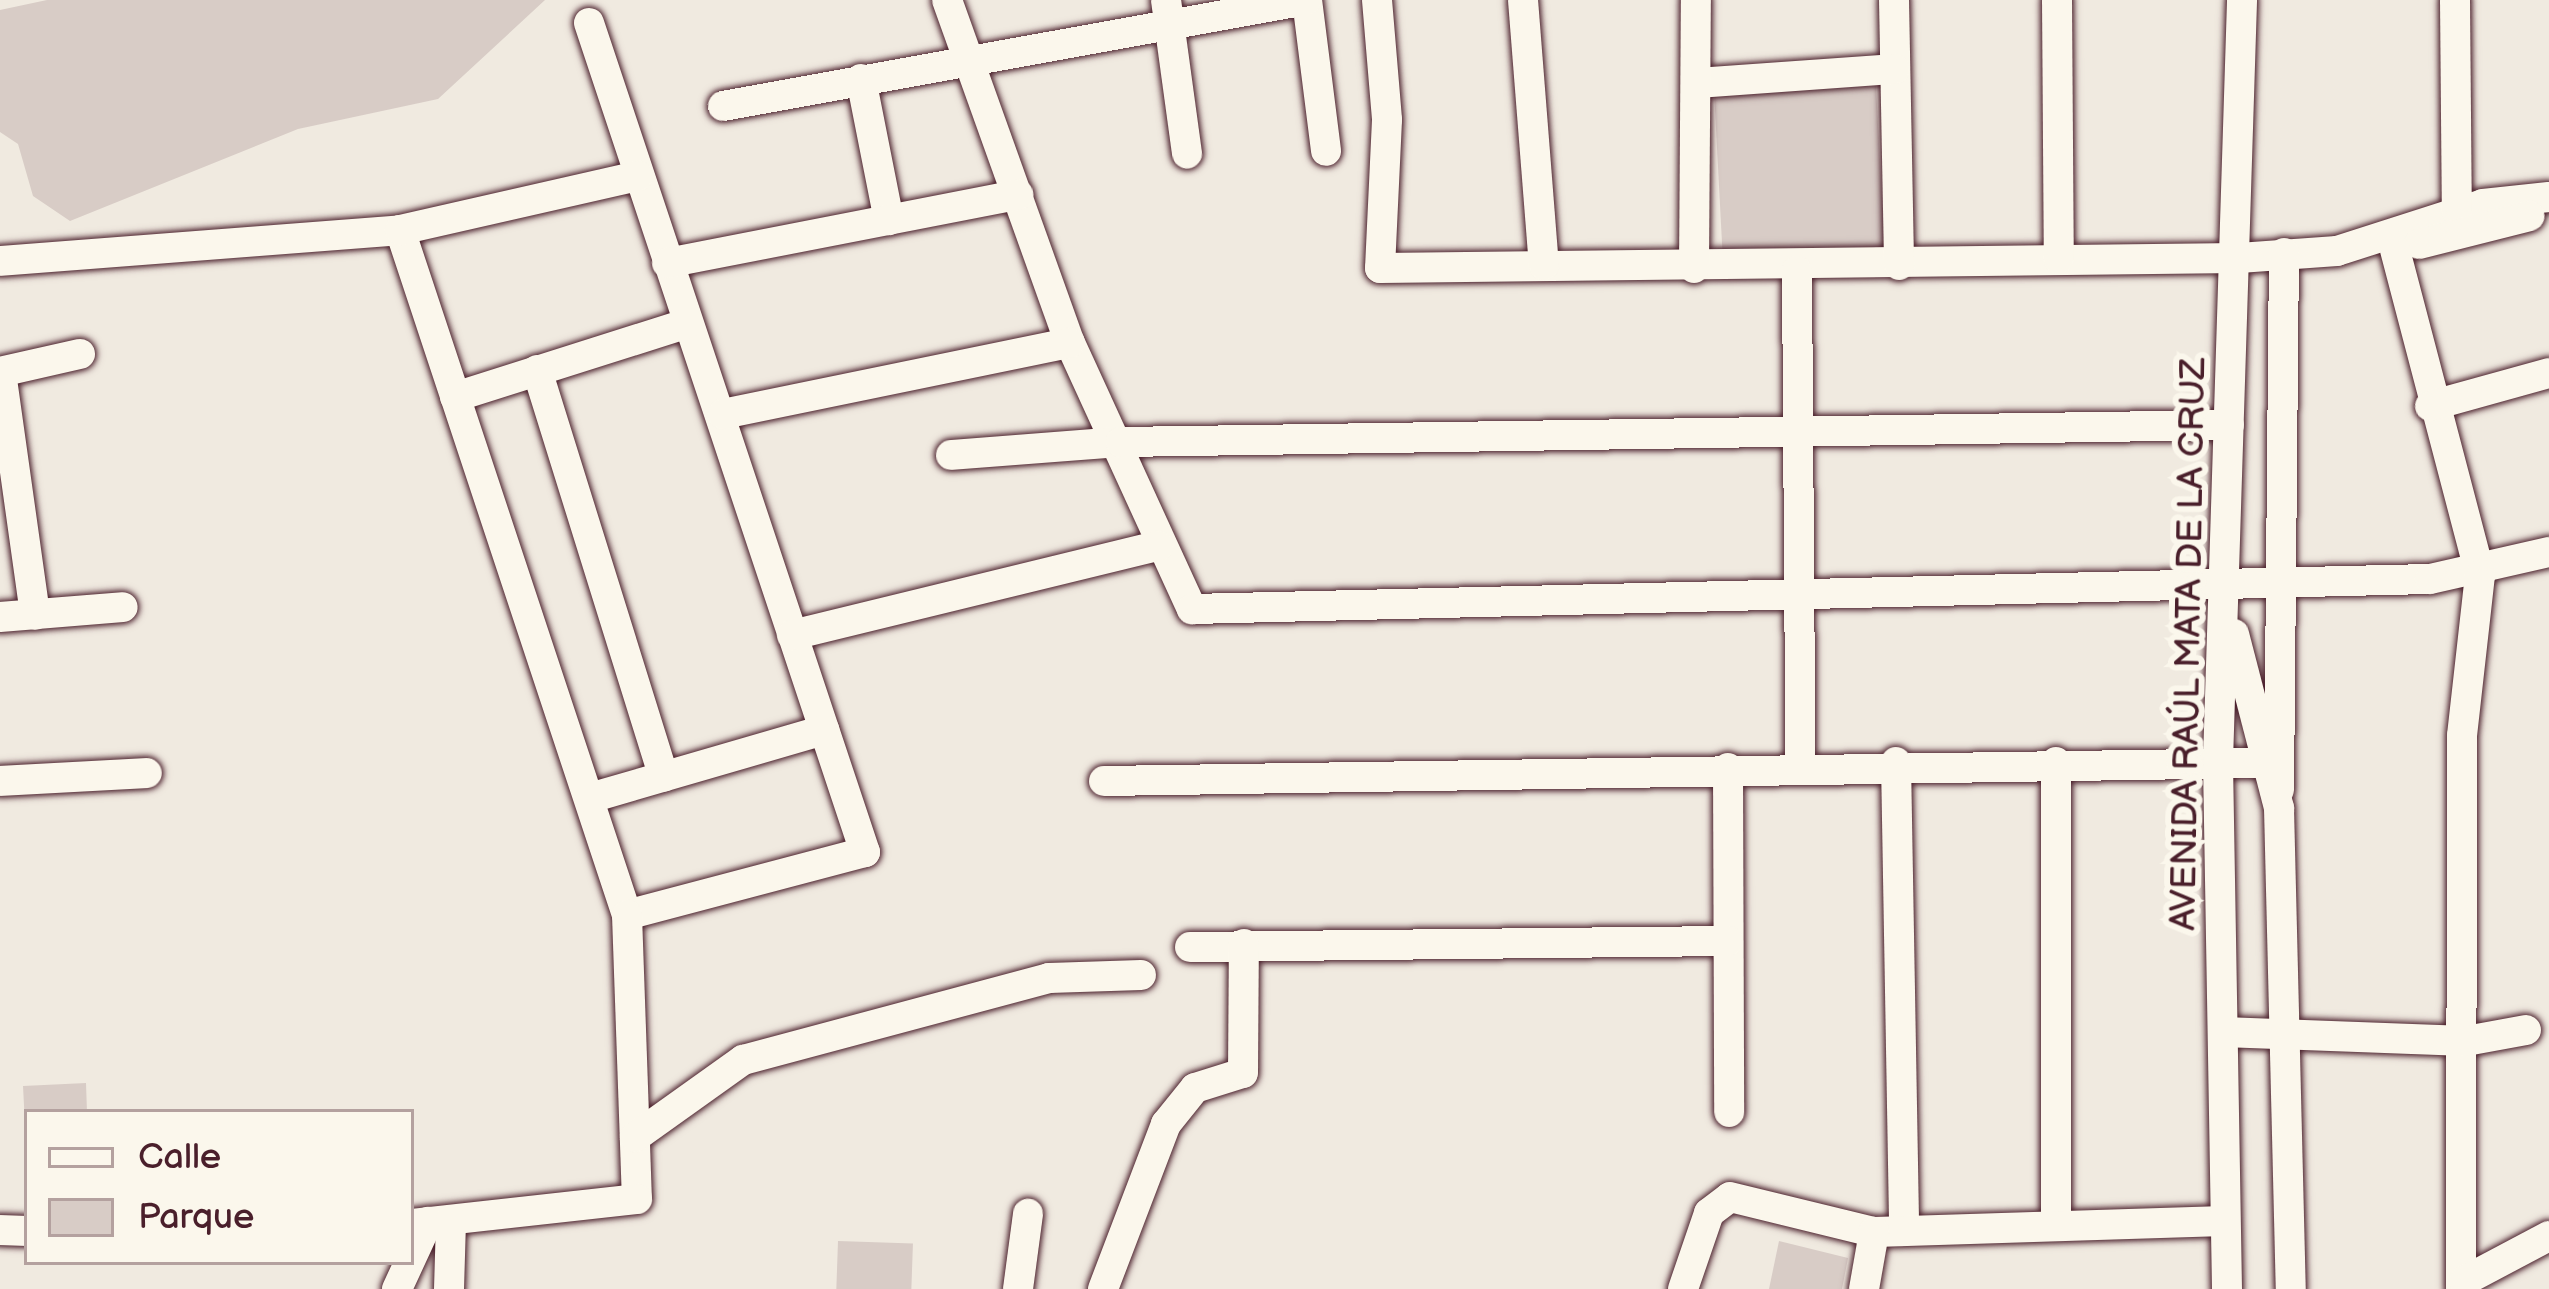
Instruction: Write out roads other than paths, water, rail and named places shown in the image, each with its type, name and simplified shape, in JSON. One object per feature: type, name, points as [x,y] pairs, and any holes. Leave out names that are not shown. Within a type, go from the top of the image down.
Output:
[{"type":"street","points":[[947,0],[1070,343],[1120,442],[1179,598],[1207,612],[2480,575],[2549,552]]},
{"type":"street","points":[[722,106],[970,58],[1167,12],[1306,0],[1327,151]]},
{"type":"street","points":[[1377,0],[1387,120],[1380,268],[1544,265],[1797,271],[2060,259],[2239,258],[2395,250],[2549,210]]},
{"type":"street","points":[[1523,0],[1544,265]]},
{"type":"street","points":[[1694,268],[1696,0]]},
{"type":"street","points":[[1894,0],[1899,265]]},
{"type":"street","points":[[2057,0],[2060,259]]},
{"type":"street","name":"AVENIDA RAÚL MATA DE LA CRUZ","points":[[2227,1289],[2218,761],[2239,258],[2242,0]]},
{"type":"street","points":[[2455,0],[2457,211]]},
{"type":"street","points":[[1167,12],[1187,154]]},
{"type":"street","points":[[590,23],[865,852],[627,915]]},
{"type":"street","points":[[1698,83],[1895,69]]},
{"type":"street","points":[[860,80],[889,220]]},
{"type":"street","points":[[0,261],[400,230],[638,176]]},
{"type":"street","points":[[667,263],[1018,195]]},
{"type":"street","points":[[2337,251],[2423,232],[2457,211],[2549,196]]},
{"type":"street","points":[[400,230],[627,915],[637,1199],[430,1222]]},
{"type":"street","points":[[2395,250],[2430,406],[2480,575],[2462,735],[2463,1285]]},
{"type":"street","points":[[2284,253],[2278,808],[2280,1035],[2291,1289]]},
{"type":"street","points":[[1797,271],[1803,597],[1799,762]]},
{"type":"street","points":[[455,397],[688,323]]},
{"type":"street","points":[[723,414],[1070,343]]},
{"type":"street","points":[[35,615],[0,372],[80,354]]},
{"type":"street","points":[[537,370],[664,777]]},
{"type":"street","points":[[2430,406],[2549,373]]},
{"type":"street","points":[[950,455],[1120,442],[2230,425]]},
{"type":"street","points":[[792,634],[1158,546]]},
{"type":"street","points":[[2223,581],[2260,763],[2278,808]]},
{"type":"street","points":[[0,616],[124,607]]},
{"type":"street","points":[[590,798],[824,730]]},
{"type":"street","points":[[1104,781],[1728,768],[1799,762],[2260,763]]},
{"type":"street","points":[[1864,1289],[1889,1232],[1896,762]]},
{"type":"street","points":[[2056,762],[2056,1223]]},
{"type":"street","points":[[1728,768],[1729,1112]]},
{"type":"street","points":[[0,781],[147,773]]},
{"type":"street","points":[[1190,947],[1728,940]]},
{"type":"street","points":[[1103,1289],[1166,1124],[1196,1088],[1243,1073],[1244,944]]},
{"type":"street","points":[[635,1138],[743,1060],[1049,978],[1142,975]]},
{"type":"street","points":[[2223,1032],[2466,1041],[2526,1030]]},
{"type":"street","points":[[1683,1289],[1709,1214],[1730,1197],[1889,1232],[2224,1221]]},
{"type":"street","points":[[1018,1289],[1028,1214]]},
{"type":"street","points":[[430,1222],[452,1283]]},
{"type":"street","points":[[414,1254],[430,1222]]},
{"type":"street","points":[[2463,1285],[2549,1236]]}]
